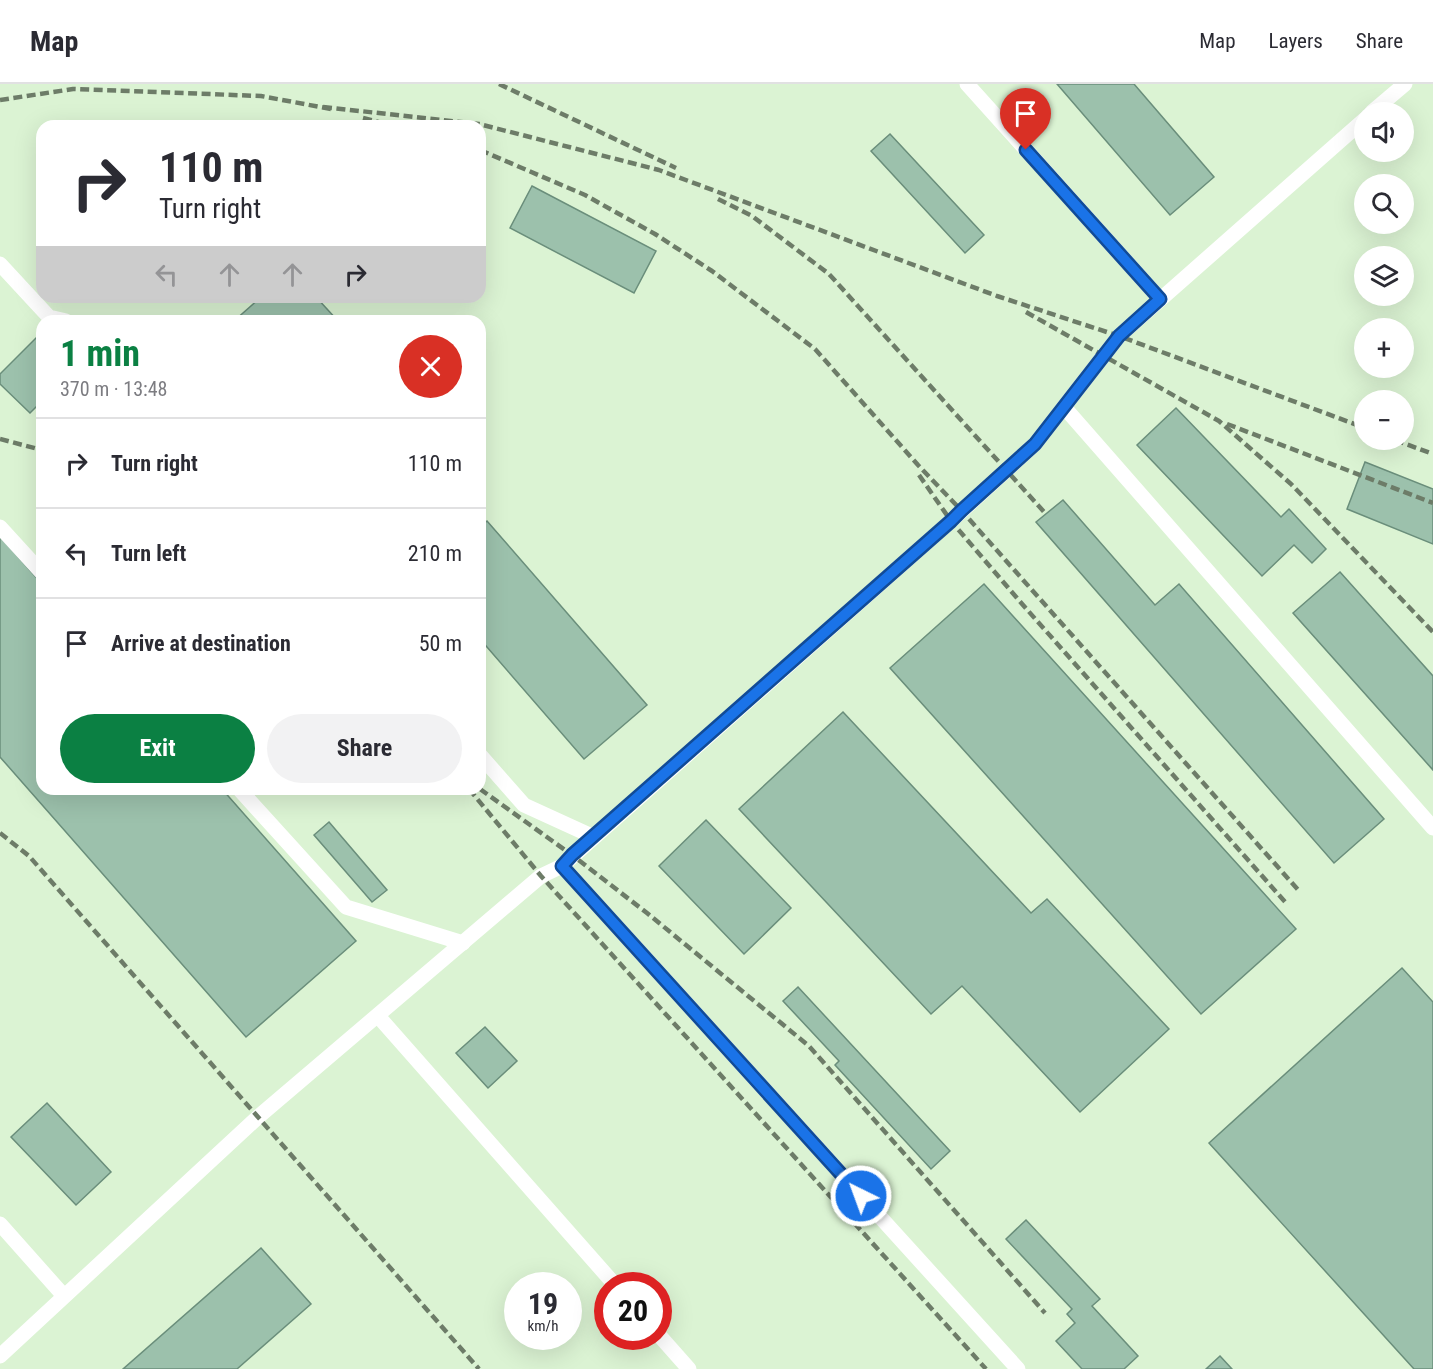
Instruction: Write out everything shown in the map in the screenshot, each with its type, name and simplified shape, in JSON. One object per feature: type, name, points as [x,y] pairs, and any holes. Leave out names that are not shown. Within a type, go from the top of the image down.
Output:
[{"type":"lane","points":[[967,84],[1160,299]]},
{"type":"lane","points":[[1384,102],[1405,84]]},
{"type":"lane","points":[[0,1356],[258,1117],[541,876],[562,866],[951,521],[1035,444],[1119,336],[1354,129]]},
{"type":"lane","points":[[0,264],[36,303]]},
{"type":"lane","points":[[36,303],[47,315]]},
{"type":"lane","points":[[1064,407],[1433,828]]},
{"type":"lane","points":[[0,527],[36,566]]},
{"type":"lane","points":[[486,762],[524,805],[594,837]]},
{"type":"lane","points":[[244,795],[346,907],[463,943]]},
{"type":"lane","points":[[562,866],[1018,1369]]},
{"type":"lane","points":[[378,1016],[604,1272]]},
{"type":"lane","points":[[0,1224],[64,1296]]},
{"type":"lane","points":[[672,1350],[689,1369]]},
{"type":"building","points":[[1057,84],[1134,84],[1214,177],[1170,215]]},
{"type":"building","points":[[890,134],[984,235],[965,253],[871,151]]},
{"type":"building","points":[[532,186],[656,251],[634,293],[510,228]]},
{"type":"building","points":[[254,303],[322,303],[332,315],[241,315]]},
{"type":"building","points":[[36,338],[36,407],[30,413],[0,384],[0,374]]},
{"type":"building","points":[[1176,408],[1281,517],[1289,509],[1326,549],[1312,563],[1294,545],[1262,576],[1137,445]]},
{"type":"building","points":[[1365,462],[1433,489],[1433,544],[1347,509]]},
{"type":"building","points":[[1063,500],[1155,605],[1179,584],[1384,819],[1334,863],[1036,522]]},
{"type":"building","points":[[486,522],[647,705],[584,759],[486,646]]},
{"type":"building","points":[[0,536],[36,577],[36,795],[227,795],[356,941],[246,1037],[0,757]]},
{"type":"building","points":[[1340,572],[1433,676],[1433,770],[1293,613]]},
{"type":"building","points":[[984,584],[1296,929],[1201,1014],[890,668]]},
{"type":"building","points":[[843,712],[1031,913],[1047,899],[1169,1029],[1080,1112],[962,986],[931,1014],[739,809]]},
{"type":"building","points":[[706,820],[791,908],[744,954],[659,866]]},
{"type":"building","points":[[329,822],[387,890],[372,902],[314,835]]},
{"type":"building","points":[[1402,968],[1433,1002],[1433,1369],[1414,1369],[1209,1143]]},
{"type":"building","points":[[798,987],[950,1151],[931,1169],[835,1065],[839,1061],[783,1001]]},
{"type":"building","points":[[485,1027],[517,1061],[488,1088],[456,1053]]},
{"type":"building","points":[[47,1103],[111,1172],[76,1205],[11,1137]]},
{"type":"building","points":[[1026,1220],[1100,1299],[1092,1306],[1138,1356],[1124,1369],[1082,1369],[1056,1341],[1075,1323],[1067,1314],[1072,1309],[1006,1239]]},
{"type":"building","points":[[261,1248],[311,1304],[237,1369],[123,1369]]},
{"type":"building","points":[[1220,1356],[1232,1369],[1206,1369]]},
{"type":"railway","points":[[499,84],[676,168]]},
{"type":"railway","points":[[0,100],[73,89],[261,96],[331,109]]},
{"type":"railway","points":[[323,107],[442,120]]},
{"type":"railway","points":[[363,118],[371,120]]},
{"type":"railway","points":[[486,126],[659,170],[997,296],[1119,336],[1354,424]]},
{"type":"railway","points":[[486,153],[585,195],[655,234],[712,271],[815,349],[1300,892]]},
{"type":"railway","points":[[718,199],[752,216],[829,274],[1046,514]]},
{"type":"railway","points":[[1026,312],[1219,421],[1291,484],[1433,632]]},
{"type":"railway","points":[[1227,424],[1433,503]]},
{"type":"railway","points":[[0,439],[36,448]]},
{"type":"railway","points":[[1414,447],[1433,454]]},
{"type":"railway","points":[[919,475],[951,521],[1023,605],[1286,903]]},
{"type":"railway","points":[[486,793],[647,913],[809,1046],[1045,1313]]},
{"type":"railway","points":[[474,795],[541,876],[986,1369]]},
{"type":"railway","points":[[0,833],[29,856],[479,1369]]},
{"type":"route","points":[[861,1196],[562,866],[1035,444],[1119,336],[1160,299],[1026,150]]}]
